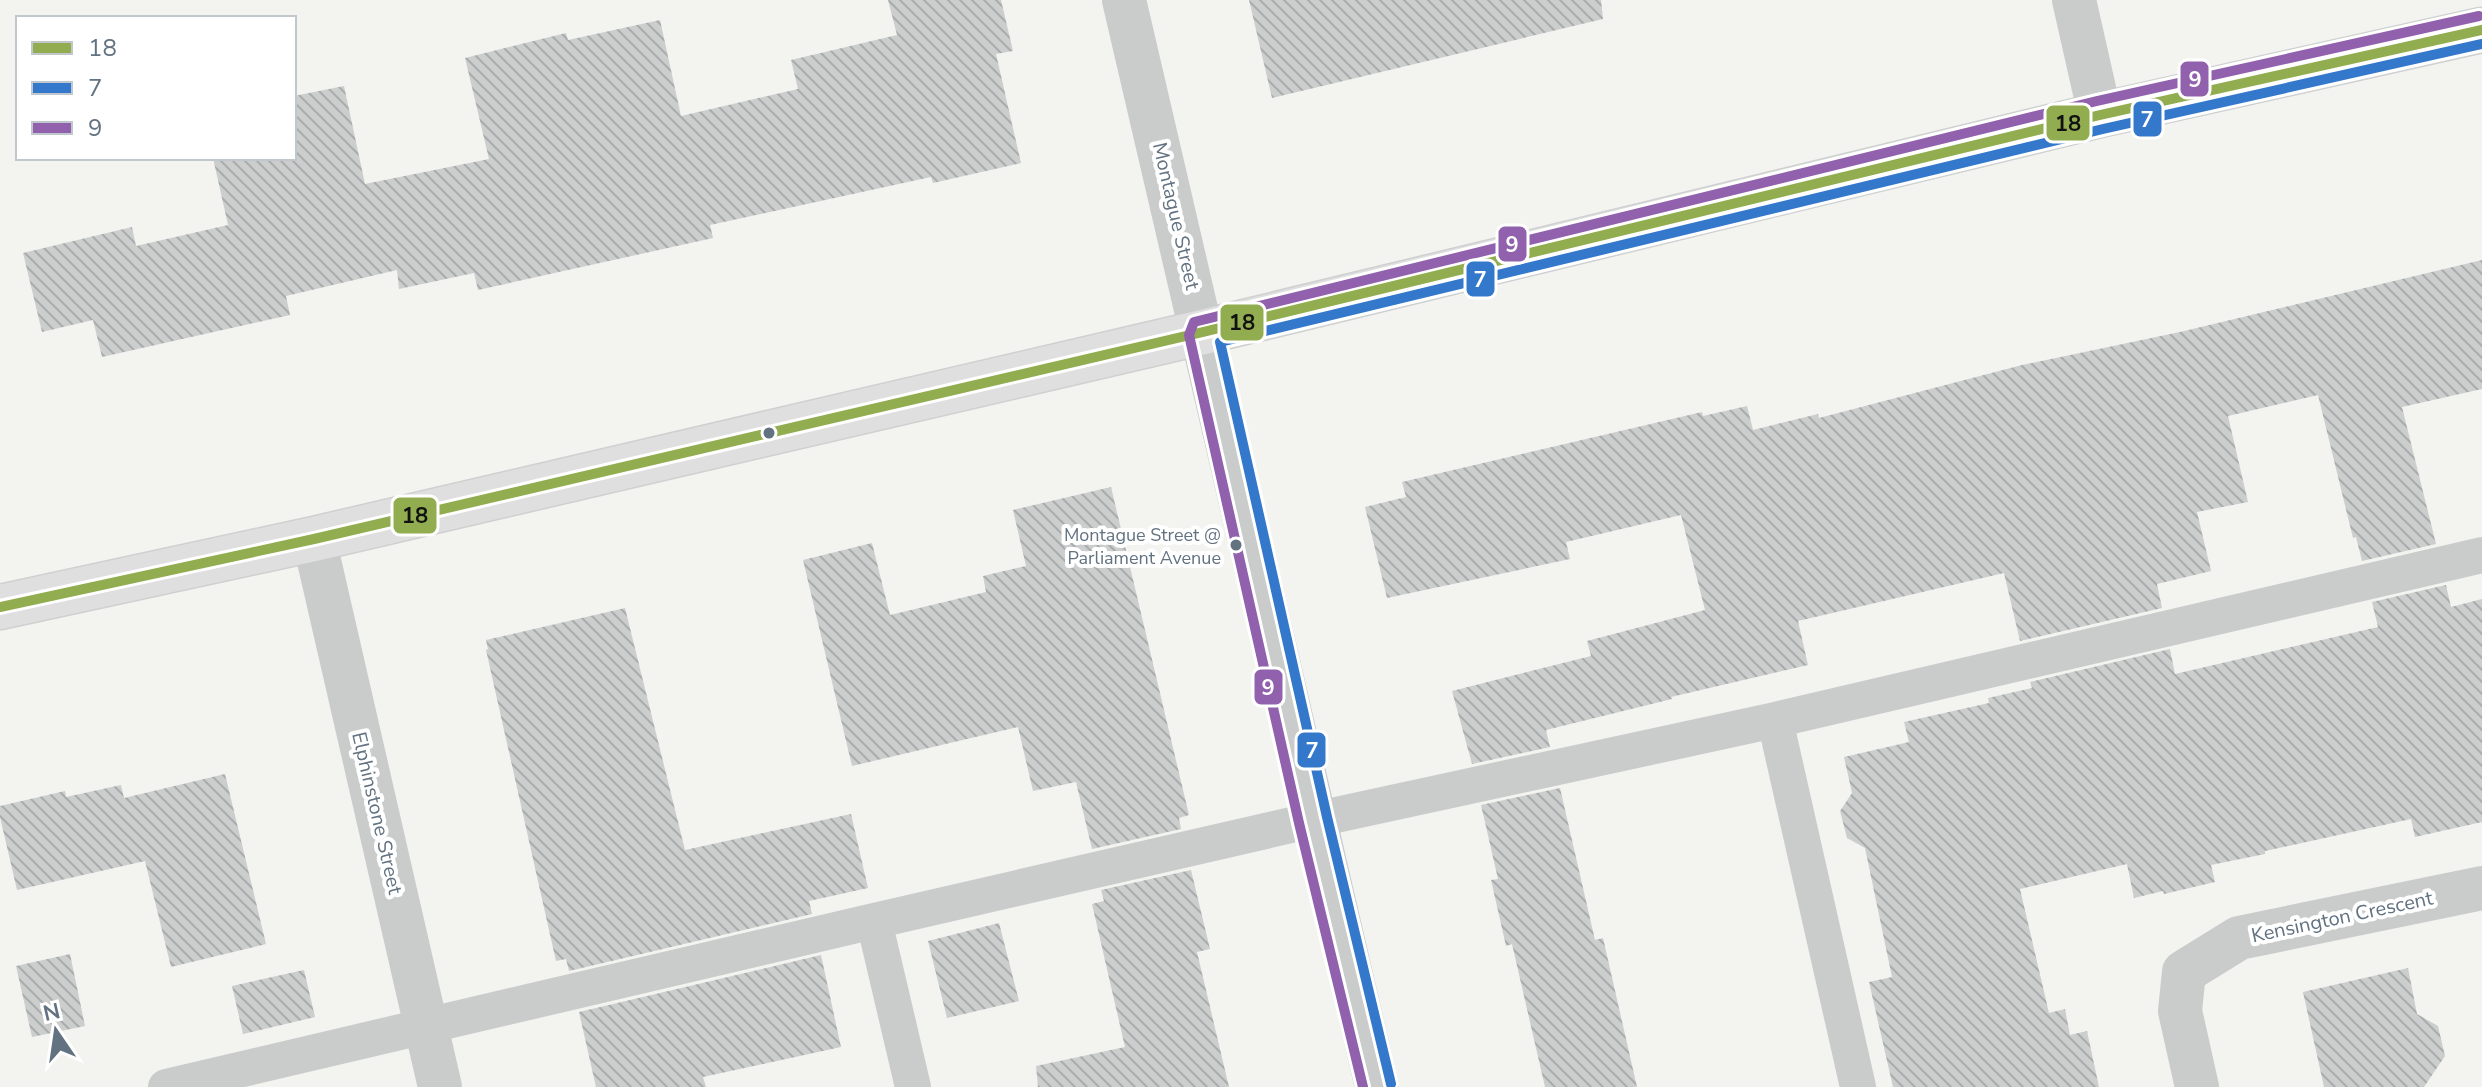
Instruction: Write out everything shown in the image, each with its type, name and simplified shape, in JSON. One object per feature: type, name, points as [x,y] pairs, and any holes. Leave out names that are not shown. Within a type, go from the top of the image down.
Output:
[{"type":"main road","points":[[0,607],[314,539],[1203,332],[2100,115],[2482,30]]},
{"type":"street","name":"Montague Street","points":[[1124,0],[1377,1087]]},
{"type":"street","points":[[2074,0],[2100,115]]},
{"type":"street","name":"Elphinstone Street","points":[[314,539],[440,1087]]},
{"type":"street","name":"Kensington Crescent","points":[[2197,1087],[2180,1011],[2184,972],[2239,938],[2482,888]]},
{"type":"lane","points":[[166,1087],[1313,820],[1775,720],[2482,555]]},
{"type":"lane","points":[[1775,720],[1858,1087]]},
{"type":"lane","points":[[874,921],[913,1087]]},
{"type":"building","points":[[888,0],[1001,0],[1013,51],[996,54],[1021,163],[933,183],[931,177],[710,225],[713,238],[478,290],[474,273],[399,289],[397,270],[286,296],[290,315],[102,357],[93,320],[42,332],[23,253],[132,227],[136,246],[228,225],[213,160],[296,160],[296,96],[344,86],[365,184],[489,159],[465,58],[566,33],[568,40],[660,20],[681,116],[798,89],[791,60],[897,35]]},
{"type":"building","points":[[1249,0],[1601,0],[1603,19],[1272,98]]},
{"type":"building","points":[[2482,260],[2482,389],[2402,407],[2436,544],[2362,561],[2356,537],[2353,538],[2318,395],[2228,416],[2248,502],[2197,512],[2211,571],[2157,584],[2162,608],[2020,641],[2004,573],[1798,621],[1808,665],[1546,730],[1550,747],[1472,764],[1452,691],[1591,656],[1587,641],[1705,610],[1681,515],[1566,542],[1570,559],[1387,598],[1365,507],[1406,497],[1402,482],[1702,412],[1703,416],[1747,406],[1753,430],[1818,414],[1819,418],[2022,365],[2180,332]]},
{"type":"building","points":[[1111,487],[1189,815],[1179,818],[1181,829],[1092,849],[1076,782],[1033,791],[1018,727],[852,766],[803,560],[872,543],[890,615],[986,592],[983,576],[1026,566],[1013,510]]},
{"type":"building","points":[[2446,585],[2451,607],[2482,599],[2482,822],[2415,837],[2411,819],[2265,851],[2265,854],[2211,865],[2215,882],[2164,894],[2163,891],[2134,898],[2127,864],[2020,889],[2049,1013],[2065,1009],[2070,1035],[2087,1031],[2099,1087],[1893,1087],[1869,982],[1892,977],[1865,848],[1847,838],[1840,811],[1852,793],[1844,757],[1909,742],[1904,722],[1989,703],[1988,698],[2032,688],[2030,682],[2170,649],[2175,674],[2378,627],[2372,602]]},
{"type":"building","points":[[625,608],[685,850],[851,814],[868,888],[809,901],[812,914],[569,971],[566,959],[556,961],[486,640]]},
{"type":"building","points":[[225,774],[266,944],[171,967],[145,861],[17,890],[0,806],[65,791],[66,797],[121,785],[124,798]]},
{"type":"building","points":[[1560,788],[1595,940],[1603,938],[1637,1087],[1545,1087],[1512,944],[1506,946],[1491,880],[1498,879],[1481,805]]},
{"type":"building","points":[[1191,870],[1210,949],[1197,952],[1229,1087],[1038,1087],[1036,1066],[1125,1047],[1092,904],[1104,901],[1101,890]]},
{"type":"building","points":[[999,923],[1019,1001],[947,1018],[928,941]]},
{"type":"building","points":[[70,954],[85,1026],[32,1037],[16,966]]},
{"type":"building","points":[[821,955],[841,1047],[703,1077],[706,1087],[596,1087],[579,1012]]},
{"type":"building","points":[[2408,968],[2417,1014],[2438,1026],[2445,1056],[2424,1087],[2324,1087],[2303,992]]},
{"type":"building","points":[[304,970],[315,1017],[243,1034],[232,986]]},
{"type":"transit line","name":"9","points":[[1363,1087],[1299,823],[1189,335],[1194,322],[2097,101],[2479,16]]},
{"type":"transit line","name":"18","points":[[0,607],[314,539],[1203,332],[2100,115],[2482,30]]},
{"type":"transit line","name":"7","points":[[1391,1084],[1327,817],[1220,342],[2103,129],[2482,44]]},
{"type":"place","name":"Montague Street @ Parliament Avenue","points":[[1236,545]]}]
